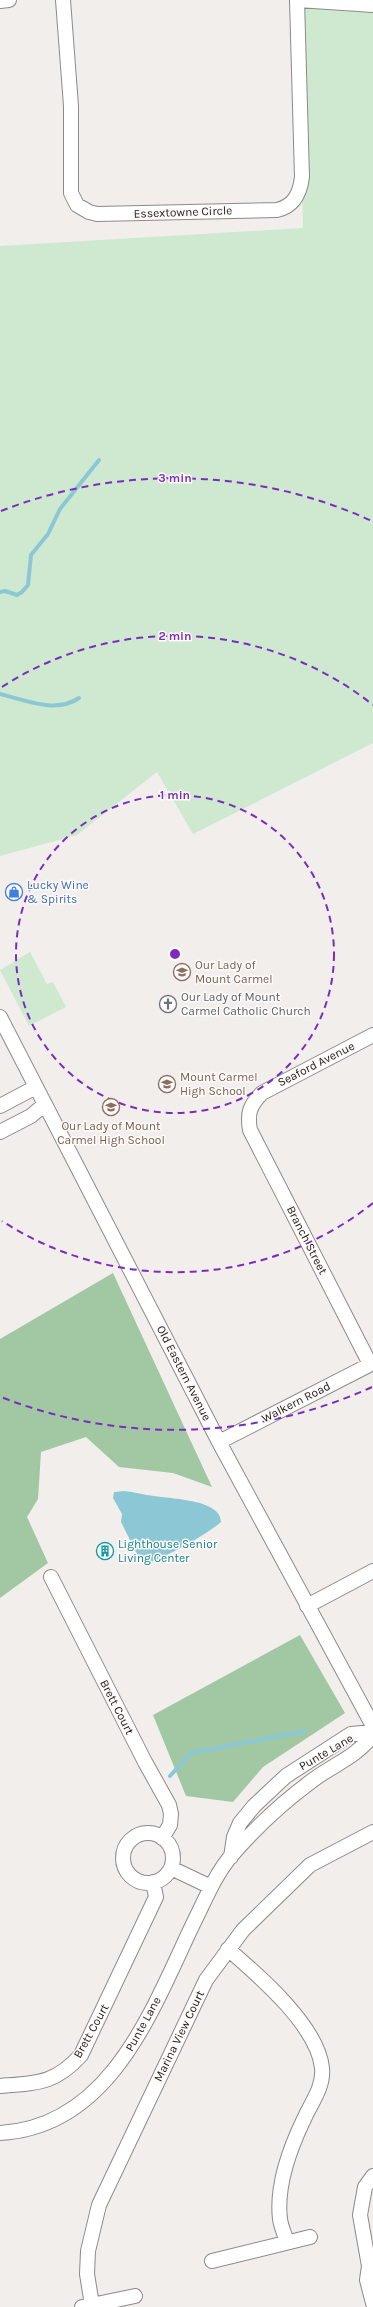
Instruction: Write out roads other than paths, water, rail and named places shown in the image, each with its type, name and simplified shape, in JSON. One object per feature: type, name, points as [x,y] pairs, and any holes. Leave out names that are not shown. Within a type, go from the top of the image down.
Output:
[{"type":"street","points":[[0,1],[9,0]]},
{"type":"street","name":"Essextowne Circle","points":[[63,0],[71,106],[71,193],[77,206],[89,212],[116,214],[277,210],[290,204],[299,193],[302,177],[297,0]]},
{"type":"street","points":[[297,0],[373,5]]},
{"type":"street","name":"Old Eastern Avenue","points":[[0,1017],[219,1442],[373,1726]]},
{"type":"street","name":"Seaford Avenue","points":[[248,1115],[252,1104],[262,1093],[373,1035]]},
{"type":"street","points":[[0,1106],[36,1087]]},
{"type":"street","points":[[0,1132],[31,1116],[45,1104]]},
{"type":"street","name":"Branch Street","points":[[248,1115],[250,1130],[372,1363]]},
{"type":"street","name":"Walkern Road","points":[[219,1442],[372,1363]]},
{"type":"street","points":[[307,1606],[373,1571]]},
{"type":"street","name":"Brett Court","points":[[51,1576],[169,1805],[171,1814],[170,1825],[162,1838]]},
{"type":"street","name":"Punte Lane","points":[[231,1857],[234,1836],[240,1823],[254,1806],[286,1776],[351,1734],[373,1732]]},
{"type":"street","name":"Punte Lane","points":[[0,2133],[27,2129],[51,2120],[96,2091],[112,2075],[141,2031],[211,1887],[231,1857],[268,1818],[292,1797],[314,1779],[362,1749],[373,1735]]},
{"type":"street","name":"Marina View Court","points":[[135,2296],[87,2306],[88,2251],[98,2205],[206,1980],[243,1930],[310,1865],[373,1832]]},
{"type":"street","points":[[148,1833],[162,1838],[171,1847],[173,1856],[171,1868],[161,1880],[144,1883],[135,1880],[128,1874],[124,1865],[123,1856],[126,1847],[131,1840],[139,1835],[148,1833]]},
{"type":"street","points":[[171,1868],[211,1887]]},
{"type":"street","name":"Brett Court","points":[[0,2086],[51,2079],[67,2070],[81,2055],[156,1897],[153,1882]]},
{"type":"street","points":[[228,1949],[270,1986],[298,2020],[318,2052],[322,2069],[320,2085],[293,2143],[285,2173],[280,2219],[287,2242]]},
{"type":"street","points":[[373,2176],[365,2187],[360,2215],[369,2266],[367,2280],[373,2303]]},
{"type":"street","points":[[212,2261],[310,2237]]},
{"type":"water","points":[[124,1491],[150,1496],[182,1499],[204,1504],[219,1514],[221,1522],[184,1546],[161,1558],[145,1563],[137,1554],[121,1522],[122,1514],[113,1498],[114,1492]]},
{"type":"waterway","points":[[0,592],[5,591],[17,595],[28,585],[31,555],[48,534],[60,509],[99,460]]},
{"type":"waterway","points":[[0,694],[30,702],[50,705],[70,703],[79,698]]},
{"type":"waterway","points":[[170,1776],[191,1753],[305,1731]]},
{"type":"place","name":"Lucky Wine & Spirits","points":[[14,892]]},
{"type":"place","name":"Our Lady of Mount Carmel","points":[[182,972]]},
{"type":"place","name":"Our Lady of Mount Carmel Catholic Church","points":[[168,1004]]},
{"type":"place","name":"Mount Carmel High School","points":[[167,1084]]},
{"type":"place","name":"Our Lady of Mount Carmel High School","points":[[111,1107]]},
{"type":"place","name":"Lighthouse Senior Living Center","points":[[105,1551]]}]
